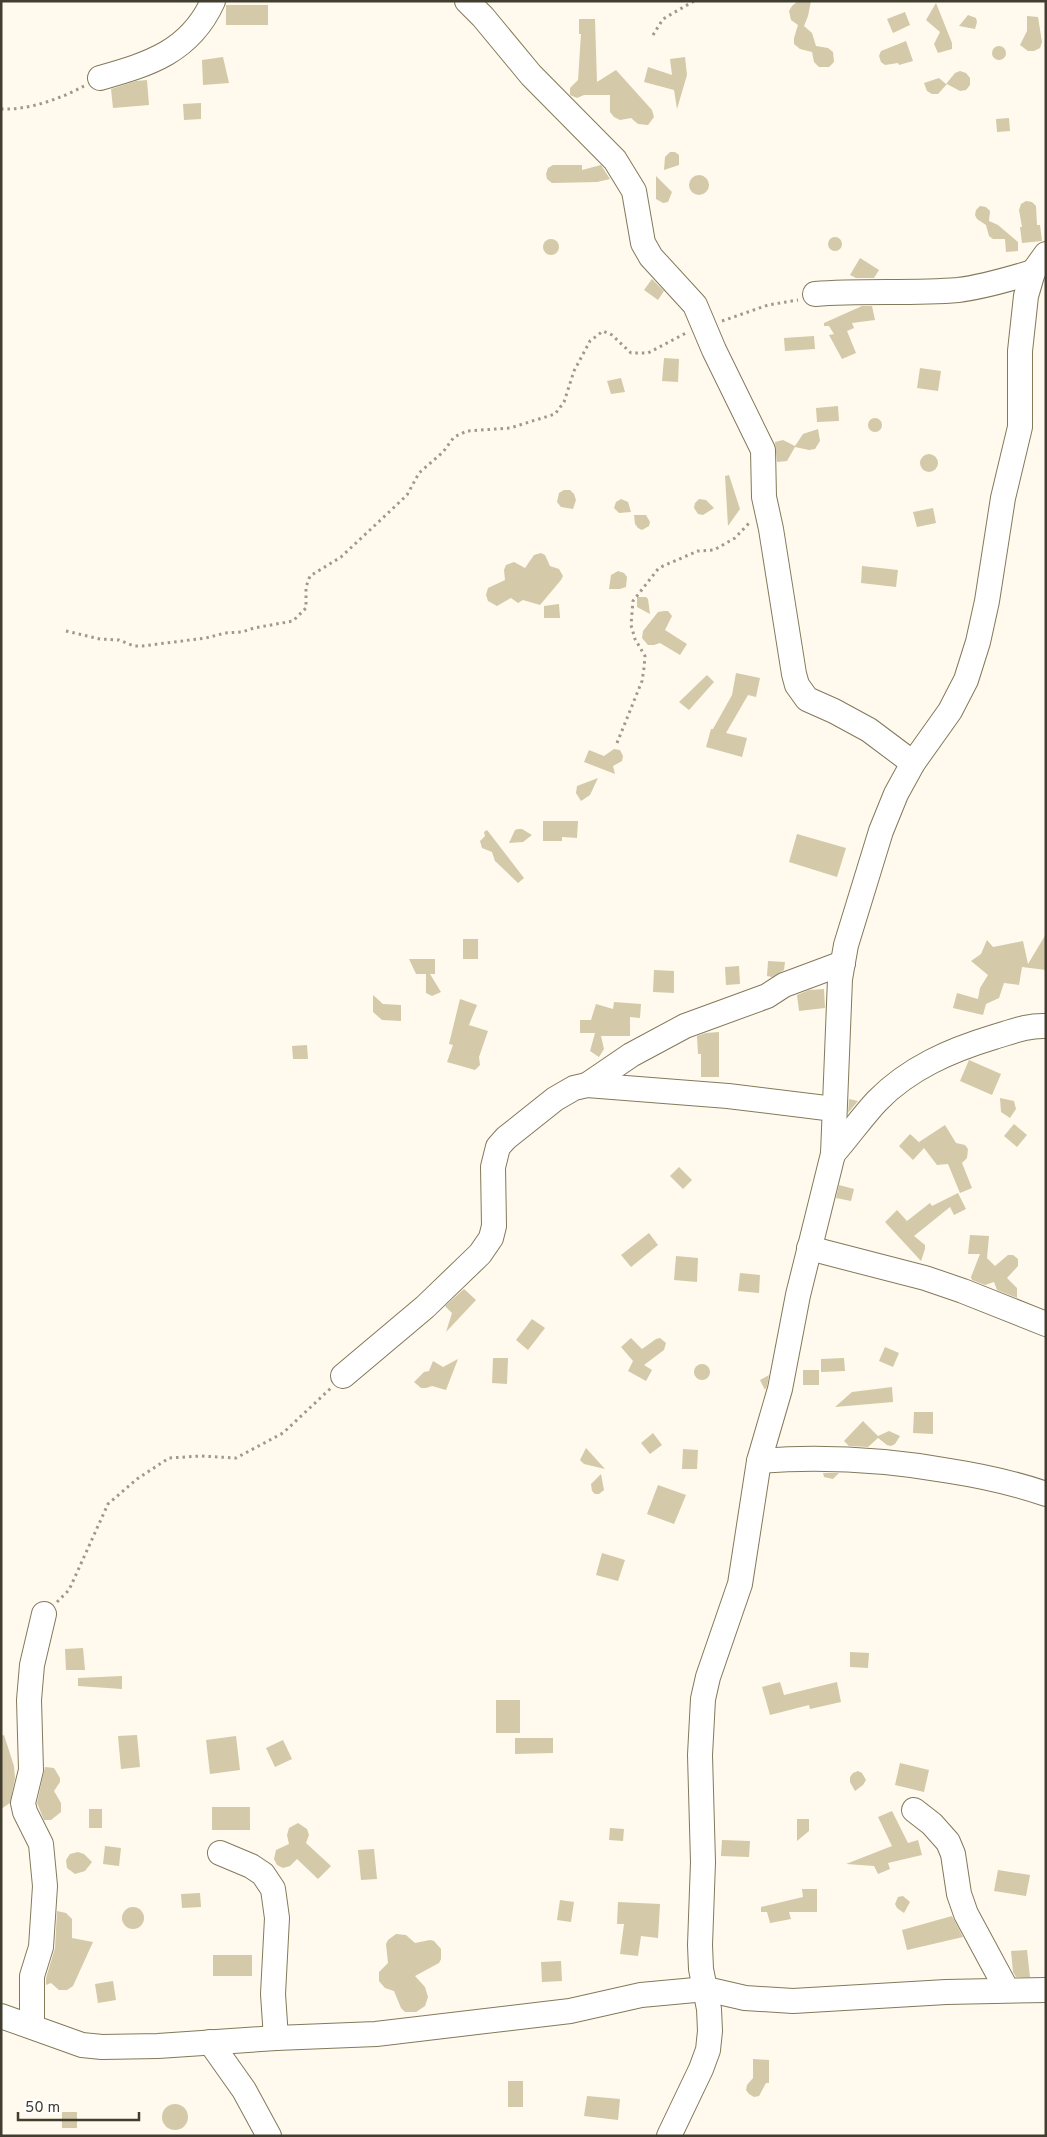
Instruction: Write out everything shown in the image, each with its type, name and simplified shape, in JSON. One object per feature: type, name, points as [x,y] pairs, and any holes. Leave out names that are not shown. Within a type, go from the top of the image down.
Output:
[{"type":"street","points":[[100,78],[139,67],[159,58],[195,32],[207,15],[213,1]]},
{"type":"street","points":[[467,1],[483,17],[531,75],[615,160],[634,191],[643,243],[651,257],[695,305],[763,450],[763,486],[794,674],[802,694],[807,699],[869,730],[913,764]]},
{"type":"street","points":[[815,294],[842,291],[959,290],[983,286],[1040,263]]},
{"type":"street","points":[[669,2136],[701,2069],[708,2050],[710,2031],[706,1989],[701,1969],[700,1946],[703,1862],[700,1722],[708,1677],[740,1584],[759,1461],[780,1389],[809,1248],[833,1154],[842,963],[881,831],[896,794],[913,764],[954,703],[966,680],[978,642],[987,601],[1003,498],[1020,427],[1022,321],[1026,296],[1040,263]]},
{"type":"street","points":[[587,1085],[639,1051],[685,1026],[767,996],[784,985],[842,963]]},
{"type":"street","points":[[833,1154],[878,1100],[926,1063],[952,1051],[1042,1023]]},
{"type":"street","points":[[343,1376],[425,1307],[480,1254],[490,1238],[494,1226],[493,1167],[498,1147],[506,1138],[555,1099],[574,1088],[587,1085],[728,1096],[834,1109]]},
{"type":"street","points":[[809,1248],[963,1290],[1046,1324]]},
{"type":"street","points":[[759,1461],[793,1458],[839,1458],[925,1466],[1023,1486],[1046,1494]]},
{"type":"street","points":[[32,2026],[32,1976],[40,1946],[45,1886],[41,1844],[25,1812],[23,1803],[31,1770],[29,1700],[32,1665],[44,1614]]},
{"type":"street","points":[[914,1810],[932,1824],[948,1842],[953,1854],[959,1894],[966,1914],[1007,1990]]},
{"type":"street","points":[[220,1852],[263,1874],[273,1888],[277,1918],[273,1994],[276,2038]]},
{"type":"street","points":[[1,2016],[82,2044],[102,2047],[158,2046],[276,2038],[376,2034],[570,2011],[641,1995],[706,1989],[745,1998],[793,2001],[1007,1990],[1046,1990]]},
{"type":"street","points":[[210,2042],[244,2090],[269,2136]]},
{"type":"path","points":[[653,35],[663,19],[694,1]]},
{"type":"path","points":[[1,109],[14,109],[68,95],[100,78]]},
{"type":"path","points":[[66,630],[100,639],[119,640],[134,646],[142,646],[206,638],[294,621],[306,608],[306,587],[310,576],[341,557],[387,514],[406,495],[419,474],[443,452],[454,438],[467,431],[510,428],[555,414],[564,402],[574,371],[590,341],[603,331],[612,335],[631,353],[648,353],[703,325],[734,318],[768,305],[795,301],[815,294]]},
{"type":"path","points":[[617,742],[642,681],[644,668],[645,656],[635,639],[631,625],[633,601],[636,596],[649,583],[658,569],[698,550],[714,550],[735,538],[751,521],[768,510]]},
{"type":"path","points":[[44,1614],[69,1590],[108,1504],[137,1479],[169,1458],[200,1456],[236,1458],[284,1433],[343,1376]]},
{"type":"building","points":[[798,1],[811,1],[804,26],[812,33],[816,46],[828,48],[833,52],[834,62],[829,67],[819,67],[814,62],[812,52],[800,49],[794,44],[798,25],[791,20],[789,11]]},
{"type":"building","points":[[936,3],[952,43],[952,49],[938,53],[934,44],[940,32],[926,20]]},
{"type":"building","points":[[226,5],[268,5],[268,25],[226,25]]},
{"type":"building","points":[[905,12],[910,25],[893,33],[887,19]]},
{"type":"building","points":[[968,15],[976,18],[975,29],[959,26]]},
{"type":"building","points":[[1027,16],[1038,17],[1042,42],[1040,48],[1034,51],[1028,51],[1020,45],[1027,31]]},
{"type":"building","points":[[579,19],[595,19],[597,82],[616,70],[652,110],[654,117],[648,125],[638,124],[631,118],[620,120],[614,117],[610,112],[610,95],[584,95],[577,98],[570,95],[570,88],[578,80],[581,34],[579,34]]},
{"type":"building","points":[[906,41],[913,61],[899,65],[898,63],[885,65],[881,62],[879,56],[881,51]]},
{"type":"building","points":[[996,46],[1002,46],[1006,53],[1002,60],[996,60],[992,56],[992,50]]},
{"type":"building","points":[[223,57],[229,83],[203,85],[202,60]]},
{"type":"building","points":[[685,57],[687,75],[677,109],[674,90],[644,82],[648,67],[672,75],[670,59]]},
{"type":"building","points":[[960,71],[966,73],[970,78],[970,85],[966,90],[960,91],[947,84],[938,94],[932,94],[927,91],[924,83],[939,78],[946,84],[955,73]]},
{"type":"building","points":[[147,80],[149,105],[113,108],[111,89],[136,81]]},
{"type":"building","points":[[201,103],[201,119],[184,120],[183,104]]},
{"type":"building","points":[[1009,118],[1010,131],[997,132],[996,119]]},
{"type":"building","points":[[670,152],[675,152],[679,155],[679,165],[664,170],[665,157]]},
{"type":"building","points":[[553,165],[582,165],[582,170],[601,165],[610,179],[597,182],[552,183],[547,179],[546,174],[548,168]]},
{"type":"building","points":[[699,175],[706,178],[709,185],[706,192],[699,195],[692,192],[689,185],[692,178]]},
{"type":"building","points":[[656,176],[672,192],[668,202],[663,203],[656,199]]},
{"type":"building","points":[[1026,201],[1032,202],[1036,206],[1037,225],[1040,225],[1042,241],[1022,243],[1019,210],[1021,204]]},
{"type":"building","points":[[980,206],[986,207],[990,211],[989,221],[998,225],[1018,242],[1018,251],[1006,252],[1005,239],[993,239],[989,236],[986,225],[977,219],[975,215],[976,210]]},
{"type":"building","points":[[832,237],[838,237],[842,244],[838,251],[832,251],[828,247],[828,241]]},
{"type":"building","points":[[551,239],[559,247],[551,255],[543,247]]},
{"type":"building","points":[[860,258],[879,270],[874,278],[856,278],[850,275]]},
{"type":"building","points":[[652,279],[664,291],[658,300],[644,290]]},
{"type":"building","points":[[862,306],[872,306],[875,320],[852,323],[854,328],[847,331],[856,353],[842,359],[829,335],[834,334],[829,326],[824,326],[824,323]]},
{"type":"building","points":[[814,336],[815,349],[785,351],[784,338]]},
{"type":"building","points":[[664,358],[679,359],[678,382],[662,381]]},
{"type":"building","points":[[920,368],[941,371],[938,391],[917,388]]},
{"type":"building","points":[[621,378],[625,392],[611,394],[607,381]]},
{"type":"building","points":[[838,406],[839,421],[817,422],[816,408]]},
{"type":"building","points":[[872,418],[878,418],[882,425],[878,432],[872,432],[868,428],[868,422]]},
{"type":"building","points":[[818,429],[820,441],[815,449],[809,450],[795,447],[787,461],[777,462],[775,442],[783,440],[795,446],[803,434]]},
{"type":"building","points":[[925,454],[933,454],[938,459],[936,470],[925,472],[920,467],[920,459]]},
{"type":"building","points":[[729,475],[740,509],[728,526],[725,476]]},
{"type":"building","points":[[564,490],[570,490],[574,494],[576,500],[573,509],[561,507],[557,502],[559,493]]},
{"type":"building","points":[[621,499],[628,502],[631,512],[619,513],[614,508],[616,502]]},
{"type":"building","points":[[699,499],[706,500],[714,508],[703,515],[698,514],[694,508],[695,503]]},
{"type":"building","points":[[933,508],[936,523],[917,527],[913,512]]},
{"type":"building","points":[[634,515],[646,515],[650,522],[649,526],[642,530],[638,528],[635,524]]},
{"type":"building","points":[[541,553],[545,555],[550,566],[559,569],[563,576],[540,605],[523,600],[518,603],[511,598],[497,606],[488,601],[486,595],[488,588],[505,580],[504,570],[506,565],[514,562],[525,568],[534,555]]},
{"type":"building","points":[[862,566],[898,570],[896,587],[861,583]]},
{"type":"building","points":[[618,571],[624,573],[627,577],[626,587],[609,589],[611,575]]},
{"type":"building","points":[[637,597],[646,597],[648,599],[650,614],[637,607]]},
{"type":"building","points":[[559,604],[560,618],[544,618],[544,606]]},
{"type":"building","points":[[668,611],[672,616],[665,630],[687,644],[680,655],[660,643],[648,645],[642,638],[643,631],[658,612]]},
{"type":"building","points":[[736,673],[760,678],[756,697],[748,695],[726,733],[747,738],[742,757],[706,747],[711,729],[713,729],[732,695]]},
{"type":"building","points":[[707,675],[714,682],[689,710],[679,702]]},
{"type":"building","points":[[614,749],[620,750],[623,756],[622,761],[613,766],[615,774],[584,762],[589,750],[604,756]]},
{"type":"building","points":[[598,778],[590,795],[581,801],[576,793],[577,786]]},
{"type":"building","points":[[543,821],[578,821],[577,838],[562,837],[562,841],[543,841]]},
{"type":"building","points":[[522,829],[532,835],[523,842],[509,843],[515,830]]},
{"type":"building","points":[[487,830],[524,878],[518,883],[495,861],[492,852],[482,848],[480,841],[485,836],[484,832]]},
{"type":"building","points":[[797,834],[846,848],[837,877],[789,862]]},
{"type":"building","points":[[1046,934],[1046,970],[1022,967],[1019,985],[1004,983],[999,998],[986,1004],[983,1015],[953,1008],[957,993],[978,999],[980,988],[988,975],[971,961],[981,954],[987,940],[993,947],[1023,941],[1028,964]]},
{"type":"building","points":[[463,939],[478,939],[478,959],[463,959]]},
{"type":"building","points":[[409,959],[435,959],[435,974],[430,974],[441,992],[432,996],[426,993],[426,974],[416,974]]},
{"type":"building","points":[[768,961],[785,962],[784,970],[772,977],[767,976]]},
{"type":"building","points":[[739,966],[740,984],[726,985],[725,967]]},
{"type":"building","points":[[654,970],[674,971],[674,993],[653,992]]},
{"type":"building","points":[[824,989],[825,1008],[799,1011],[797,995],[809,990]]},
{"type":"building","points":[[373,995],[383,1004],[401,1005],[401,1021],[382,1020],[373,1012]]},
{"type":"building","points":[[460,999],[477,1005],[469,1025],[488,1031],[479,1057],[480,1065],[475,1070],[447,1062],[453,1045],[449,1044]]},
{"type":"building","points":[[614,1002],[641,1004],[640,1018],[630,1017],[630,1036],[601,1036],[604,1049],[599,1057],[590,1051],[595,1033],[580,1033],[580,1020],[591,1020],[596,1004],[613,1009]]},
{"type":"building","points":[[719,1032],[719,1077],[701,1077],[701,1054],[698,1054],[697,1036]]},
{"type":"building","points":[[307,1045],[308,1059],[293,1059],[292,1046]]},
{"type":"building","points":[[969,1060],[1001,1074],[992,1095],[960,1081]]},
{"type":"building","points":[[1000,1098],[1014,1101],[1016,1109],[1010,1118],[1001,1112]]},
{"type":"building","points":[[849,1099],[858,1101],[848,1113]]},
{"type":"building","points":[[1014,1124],[1027,1135],[1017,1147],[1004,1136]]},
{"type":"building","points":[[945,1125],[956,1143],[965,1145],[968,1149],[967,1158],[962,1163],[972,1188],[960,1193],[948,1164],[937,1165],[924,1148],[913,1160],[899,1146],[910,1134],[921,1144],[919,1142]]},
{"type":"building","points":[[679,1167],[692,1180],[683,1189],[670,1176]]},
{"type":"building","points":[[839,1185],[854,1189],[851,1201],[836,1198]]},
{"type":"building","points":[[958,1193],[966,1209],[954,1215],[950,1207],[914,1236],[925,1245],[921,1261],[885,1222],[897,1210],[907,1221],[930,1203],[932,1206]]},
{"type":"building","points":[[649,1233],[658,1245],[631,1267],[621,1255]]},
{"type":"building","points":[[970,1235],[989,1236],[987,1258],[995,1266],[1008,1255],[1013,1255],[1018,1259],[1018,1266],[1007,1278],[1017,1288],[1017,1298],[997,1290],[994,1282],[985,1285],[972,1280],[971,1277],[980,1254],[968,1254]]},
{"type":"building","points":[[676,1256],[698,1258],[697,1282],[674,1280]]},
{"type":"building","points":[[740,1273],[760,1275],[759,1293],[738,1291]]},
{"type":"building","points":[[464,1289],[476,1300],[446,1332],[452,1313],[445,1306]]},
{"type":"building","points":[[532,1319],[545,1328],[528,1350],[516,1340]]},
{"type":"building","points":[[631,1338],[642,1349],[660,1338],[666,1343],[664,1350],[644,1365],[652,1370],[646,1381],[628,1371],[633,1361],[621,1347]]},
{"type":"building","points":[[885,1347],[899,1353],[893,1367],[879,1361]]},
{"type":"building","points":[[493,1358],[508,1358],[507,1384],[492,1383]]},
{"type":"building","points":[[844,1358],[845,1371],[821,1372],[821,1359]]},
{"type":"building","points":[[458,1359],[446,1390],[432,1386],[421,1388],[414,1382],[424,1372],[429,1371],[433,1361],[443,1367]]},
{"type":"building","points":[[699,1364],[705,1364],[710,1369],[708,1378],[699,1380],[694,1375],[694,1369]]},
{"type":"building","points":[[803,1370],[819,1370],[819,1385],[803,1385]]},
{"type":"building","points":[[769,1375],[767,1386],[765,1390],[760,1380]]},
{"type":"building","points":[[892,1387],[893,1402],[835,1407],[852,1392]]},
{"type":"building","points":[[914,1412],[933,1412],[933,1434],[913,1433]]},
{"type":"building","points":[[863,1421],[878,1436],[889,1431],[900,1436],[895,1444],[891,1446],[878,1438],[868,1447],[849,1446],[844,1441]]},
{"type":"building","points":[[653,1433],[662,1445],[650,1454],[641,1443]]},
{"type":"building","points":[[586,1448],[605,1469],[584,1464],[580,1460]]},
{"type":"building","points":[[683,1449],[698,1450],[697,1469],[682,1469]]},
{"type":"building","points":[[823,1473],[839,1473],[833,1479],[824,1477]]},
{"type":"building","points":[[601,1474],[604,1490],[599,1494],[595,1494],[592,1491],[591,1484]]},
{"type":"building","points":[[658,1485],[686,1495],[674,1524],[647,1514]]},
{"type":"building","points":[[602,1553],[625,1560],[618,1581],[596,1575]]},
{"type":"building","points":[[83,1648],[85,1670],[66,1670],[65,1649]]},
{"type":"building","points":[[850,1652],[869,1653],[868,1668],[850,1667]]},
{"type":"building","points":[[122,1676],[122,1689],[78,1686],[78,1678]]},
{"type":"building","points":[[780,1682],[784,1695],[837,1682],[841,1702],[810,1709],[809,1705],[770,1715],[762,1687]]},
{"type":"building","points":[[496,1700],[520,1700],[520,1733],[496,1733]]},
{"type":"building","points":[[4,1735],[14,1766],[15,1778],[10,1803],[1,1809],[1,1736]]},
{"type":"building","points":[[137,1735],[140,1767],[121,1769],[118,1736]]},
{"type":"building","points":[[236,1736],[240,1770],[210,1774],[206,1740]]},
{"type":"building","points":[[515,1738],[553,1738],[553,1753],[515,1754]]},
{"type":"building","points":[[283,1740],[292,1759],[275,1767],[266,1748]]},
{"type":"building","points":[[900,1763],[929,1770],[924,1792],[895,1785]]},
{"type":"building","points":[[45,1767],[54,1768],[60,1778],[60,1782],[54,1791],[61,1803],[61,1812],[51,1820],[44,1820],[37,1803]]},
{"type":"building","points":[[858,1771],[862,1773],[866,1780],[855,1791],[850,1782],[850,1777]]},
{"type":"building","points":[[212,1807],[250,1807],[250,1830],[212,1830]]},
{"type":"building","points":[[89,1809],[102,1809],[102,1828],[89,1828]]},
{"type":"building","points":[[892,1811],[908,1843],[918,1840],[922,1855],[888,1863],[890,1869],[878,1874],[874,1866],[846,1864],[892,1846],[878,1817]]},
{"type":"building","points":[[797,1819],[809,1819],[809,1831],[797,1841]]},
{"type":"building","points":[[298,1823],[307,1829],[309,1835],[306,1843],[331,1866],[318,1879],[297,1859],[290,1866],[283,1868],[277,1865],[274,1859],[276,1850],[289,1844],[287,1835],[289,1828]]},
{"type":"building","points":[[610,1828],[624,1829],[623,1841],[609,1840]]},
{"type":"building","points":[[722,1840],[750,1841],[749,1857],[721,1856]]},
{"type":"building","points":[[105,1846],[121,1848],[119,1866],[103,1864]]},
{"type":"building","points":[[374,1849],[377,1879],[361,1880],[358,1850]]},
{"type":"building","points":[[78,1852],[84,1854],[92,1862],[85,1871],[75,1874],[67,1868],[66,1860],[70,1854]]},
{"type":"building","points":[[998,1870],[1030,1875],[1026,1896],[994,1891]]},
{"type":"building","points":[[802,1889],[817,1889],[817,1912],[789,1912],[791,1919],[770,1923],[767,1912],[761,1912],[761,1907],[803,1897]]},
{"type":"building","points":[[200,1893],[201,1907],[182,1908],[181,1894]]},
{"type":"building","points":[[903,1896],[910,1902],[904,1913],[895,1904],[898,1897]]},
{"type":"building","points":[[560,1900],[574,1902],[571,1922],[557,1920]]},
{"type":"building","points":[[618,1902],[660,1904],[658,1938],[641,1936],[638,1956],[620,1954],[624,1924],[617,1924]]},
{"type":"building","points":[[133,1907],[141,1910],[144,1918],[141,1926],[133,1929],[125,1926],[122,1918],[125,1910]]},
{"type":"building","points":[[57,1911],[66,1913],[72,1919],[72,1938],[93,1942],[73,1986],[67,1990],[59,1990],[51,1983],[46,1985],[46,1978],[55,1948]]},
{"type":"building","points":[[952,1916],[963,1937],[907,1950],[902,1930]]},
{"type":"building","points":[[396,1934],[406,1935],[415,1943],[434,1941],[441,1949],[439,1963],[415,1976],[425,1987],[428,1997],[425,2006],[416,2012],[405,2012],[401,2008],[394,1991],[385,1988],[379,1981],[379,1972],[388,1963],[386,1944]]},
{"type":"building","points":[[1027,1950],[1030,1977],[1016,1977],[1013,1972],[1011,1951]]},
{"type":"building","points":[[213,1955],[252,1955],[252,1976],[213,1976]]},
{"type":"building","points":[[561,1961],[562,1981],[542,1982],[541,1962]]},
{"type":"building","points":[[113,1981],[116,2000],[98,2003],[95,1984]]},
{"type":"building","points":[[753,2059],[769,2060],[769,2083],[766,2083],[759,2096],[754,2097],[746,2090],[747,2085],[753,2078]]},
{"type":"building","points":[[508,2081],[523,2081],[523,2107],[508,2107]]},
{"type":"building","points":[[587,2096],[620,2099],[618,2120],[584,2116]]},
{"type":"building","points":[[175,2104],[184,2108],[188,2117],[184,2126],[175,2130],[166,2126],[162,2117],[166,2108]]},
{"type":"building","points":[[62,2112],[77,2112],[77,2128],[62,2128]]}]
